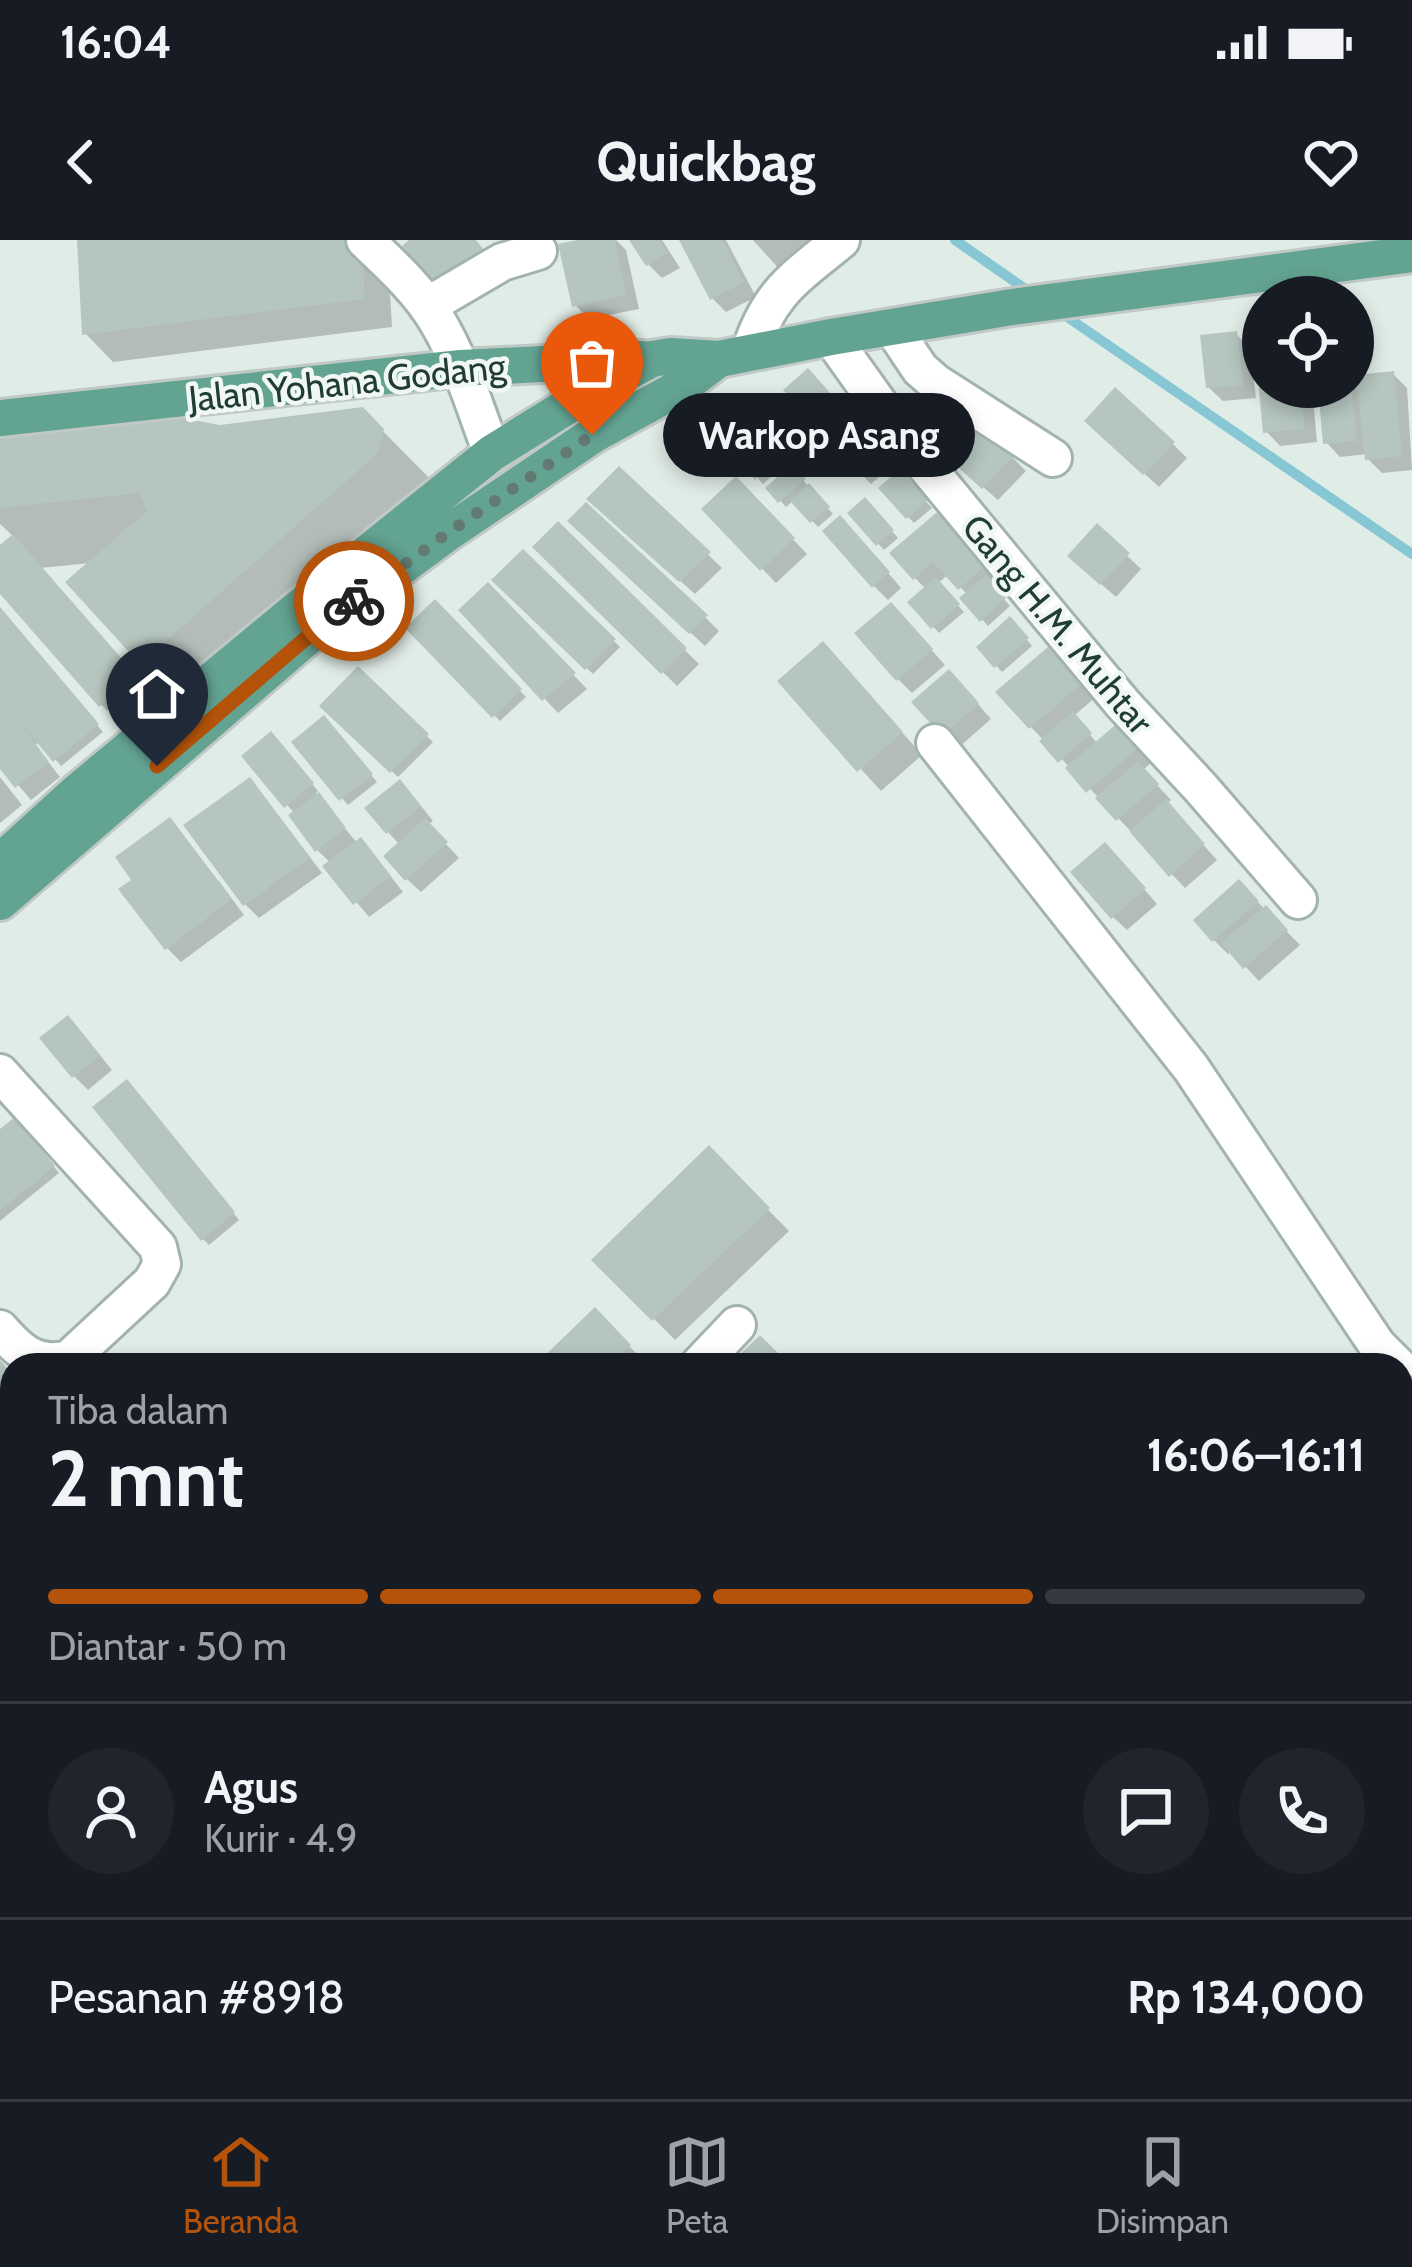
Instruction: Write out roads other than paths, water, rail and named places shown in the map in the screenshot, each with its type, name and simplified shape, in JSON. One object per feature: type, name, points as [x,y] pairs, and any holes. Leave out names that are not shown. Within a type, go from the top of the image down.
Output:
[{"type":"main road","name":"Jalan Yohana Godang","points":[[0,418],[461,368],[735,356],[1012,307],[1412,254]]},
{"type":"main road","points":[[0,862],[77,792],[304,622],[592,435],[735,356]]},
{"type":"main road","points":[[0,902],[492,453],[652,359],[686,384]]},
{"type":"street","points":[[365,240],[436,317],[461,368],[492,453]]},
{"type":"street","points":[[735,356],[783,286],[841,240]]},
{"type":"street","points":[[427,306],[502,262],[538,251]]},
{"type":"street","points":[[892,326],[920,369],[936,383],[1053,458]]},
{"type":"street","name":"Gang H.M. Muhtar","points":[[831,337],[906,442],[1044,609],[1298,900]]},
{"type":"street","points":[[935,743],[1192,1068],[1385,1353]]},
{"type":"street","points":[[1,1077],[158,1247],[162,1264],[152,1282],[75,1353]]},
{"type":"street","points":[[710,1353],[737,1325]]},
{"type":"street","points":[[0,1329],[27,1353]]},
{"type":"waterway","points":[[955,240],[1031,293]]},
{"type":"waterway","points":[[1057,310],[1412,554]]},
{"type":"place","name":"Warkop Asang","points":[[592,435]]}]
